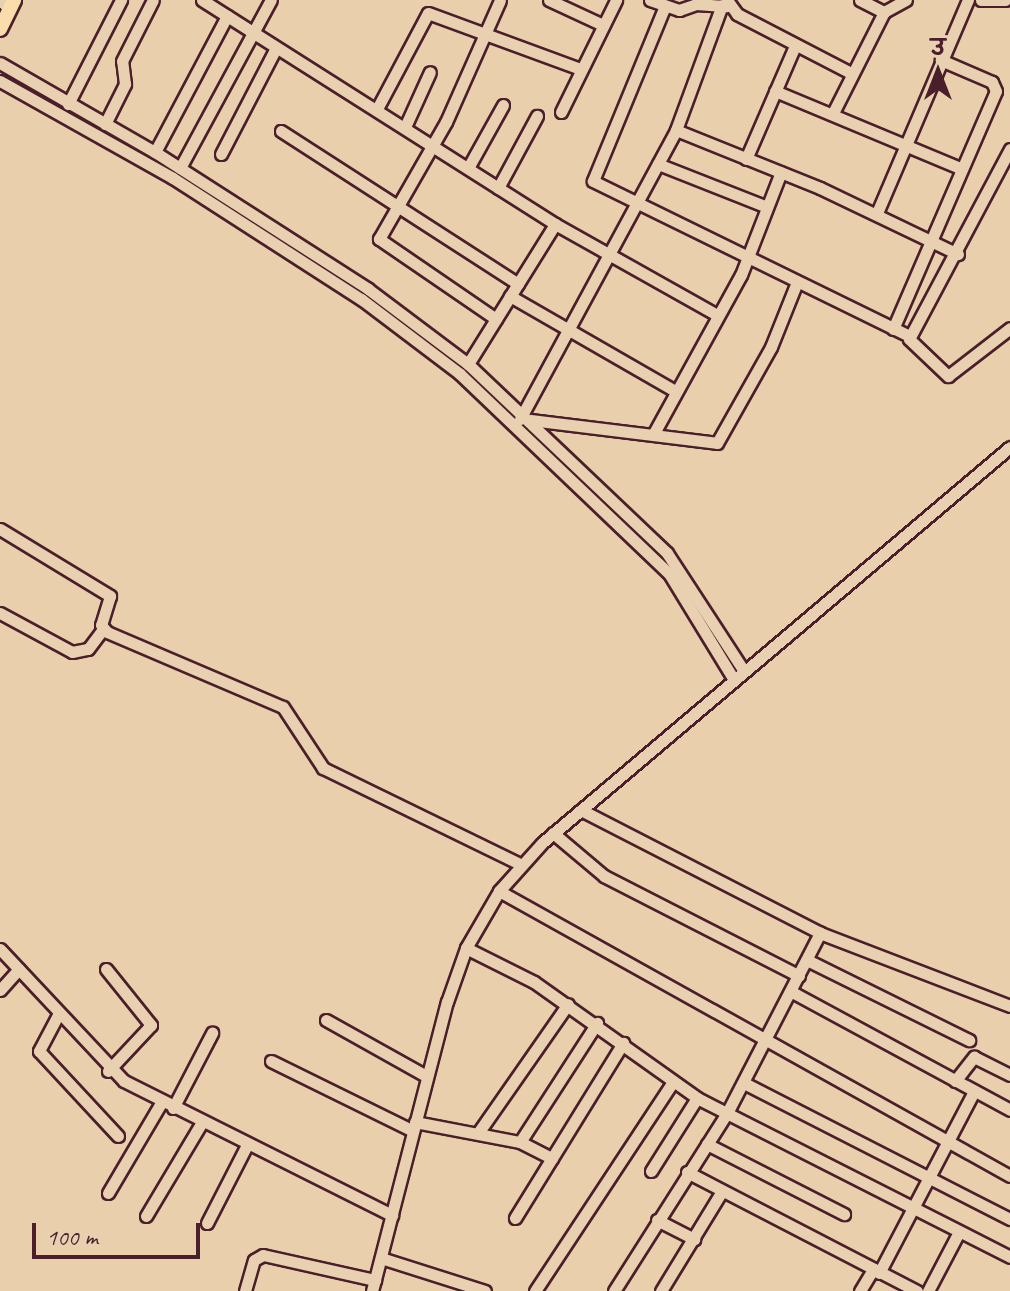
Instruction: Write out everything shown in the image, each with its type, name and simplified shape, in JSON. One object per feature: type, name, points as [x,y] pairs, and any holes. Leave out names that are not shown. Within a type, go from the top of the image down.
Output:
[{"type":"main road","points":[[0,29],[8,3]]},
{"type":"street","points":[[68,104],[121,0]]},
{"type":"street","points":[[105,124],[125,84],[122,61],[153,0]]},
{"type":"street","points":[[202,0],[276,48],[378,107],[555,224],[717,315]]},
{"type":"street","points":[[180,168],[271,0]]},
{"type":"street","points":[[496,319],[381,242],[489,35],[500,0]]},
{"type":"street","points":[[549,0],[603,25]]},
{"type":"street","points":[[561,112],[616,0]]},
{"type":"street","points":[[650,0],[665,6],[726,4],[795,46],[851,73]]},
{"type":"street","points":[[860,0],[884,12]]},
{"type":"street","points":[[833,113],[884,12],[906,0]]},
{"type":"street","points":[[877,213],[968,0]]},
{"type":"street","points":[[981,0],[1005,0]]},
{"type":"street","points":[[515,426],[527,416],[676,130],[726,4]]},
{"type":"street","points":[[665,6],[592,177],[638,204],[749,255],[797,282],[910,336]]},
{"type":"street","points":[[378,107],[410,54],[425,14],[580,69]]},
{"type":"street","points":[[155,152],[227,16]]},
{"type":"street","points":[[746,159],[795,46]]},
{"type":"street","points":[[221,154],[276,48]]},
{"type":"street","points":[[893,329],[996,87],[941,60]]},
{"type":"street","points":[[0,63],[180,168],[368,289],[468,364],[527,416],[680,568],[744,671]]},
{"type":"street","points":[[405,127],[430,72]]},
{"type":"street","points":[[0,81],[173,178],[361,299],[460,374],[670,575],[734,680]]},
{"type":"street","points":[[775,91],[960,168]]},
{"type":"street","points":[[468,168],[503,105]]},
{"type":"street","points":[[498,188],[537,116]]},
{"type":"street","points":[[676,130],[877,213],[958,254]]},
{"type":"street","points":[[281,131],[518,284]]},
{"type":"street","points":[[1010,149],[958,254],[910,336],[912,346],[948,376],[1010,328]]},
{"type":"street","points":[[658,164],[767,207]]},
{"type":"street","points":[[654,433],[749,255],[781,172]]},
{"type":"street","points":[[468,364],[555,224]]},
{"type":"street","points":[[527,416],[654,433],[709,444],[721,440],[797,282]]},
{"type":"street","points":[[510,296],[675,391]]},
{"type":"street","points":[[245,1291],[252,1264],[263,1255],[373,1286],[426,1076],[466,948],[499,891],[520,864],[553,833],[1010,447]]},
{"type":"street","points":[[0,529],[110,596],[103,629],[88,649],[72,652],[0,613]]},
{"type":"street","points":[[103,629],[283,707],[323,768],[520,864]]},
{"type":"street","points":[[581,810],[820,933],[1010,1006]]},
{"type":"street","points":[[553,833],[604,876],[799,976]]},
{"type":"street","points":[[499,891],[1010,1176]]},
{"type":"street","points":[[614,1291],[727,1113],[767,1042],[820,933]]},
{"type":"street","points":[[466,948],[568,1004],[697,1098],[1010,1257]]},
{"type":"street","points":[[0,949],[108,1071],[161,1103],[392,1215]]},
{"type":"street","points":[[807,960],[969,1040]]},
{"type":"street","points":[[0,990],[19,969]]},
{"type":"street","points":[[106,969],[148,1013],[151,1025],[108,1071]]},
{"type":"street","points":[[792,992],[1010,1110]]},
{"type":"street","points":[[478,1133],[568,1004]]},
{"type":"street","points":[[59,1013],[39,1051],[118,1136]]},
{"type":"street","points":[[326,1020],[426,1076]]},
{"type":"street","points":[[520,1142],[597,1023]]},
{"type":"street","points":[[173,1108],[212,1033]]},
{"type":"street","points":[[515,1218],[623,1043]]},
{"type":"street","points":[[955,1081],[974,1057],[1010,1075]]},
{"type":"street","points":[[271,1061],[414,1126],[478,1133],[520,1142],[552,1158]]},
{"type":"street","points":[[535,1291],[673,1082]]},
{"type":"street","points":[[744,1083],[1010,1219]]},
{"type":"street","points":[[860,1291],[876,1271],[974,1091]]},
{"type":"street","points":[[651,1171],[697,1098]]},
{"type":"street","points":[[108,1193],[161,1103]]},
{"type":"street","points":[[146,1216],[202,1122]]},
{"type":"street","points":[[707,1144],[844,1214]]},
{"type":"street","points":[[207,1223],[247,1145]]},
{"type":"street","points":[[687,1172],[917,1291]]},
{"type":"street","points":[[661,1291],[722,1191]]},
{"type":"street","points":[[657,1220],[694,1239]]},
{"type":"street","points":[[928,1291],[959,1232]]},
{"type":"street","points":[[381,1258],[485,1291]]}]
